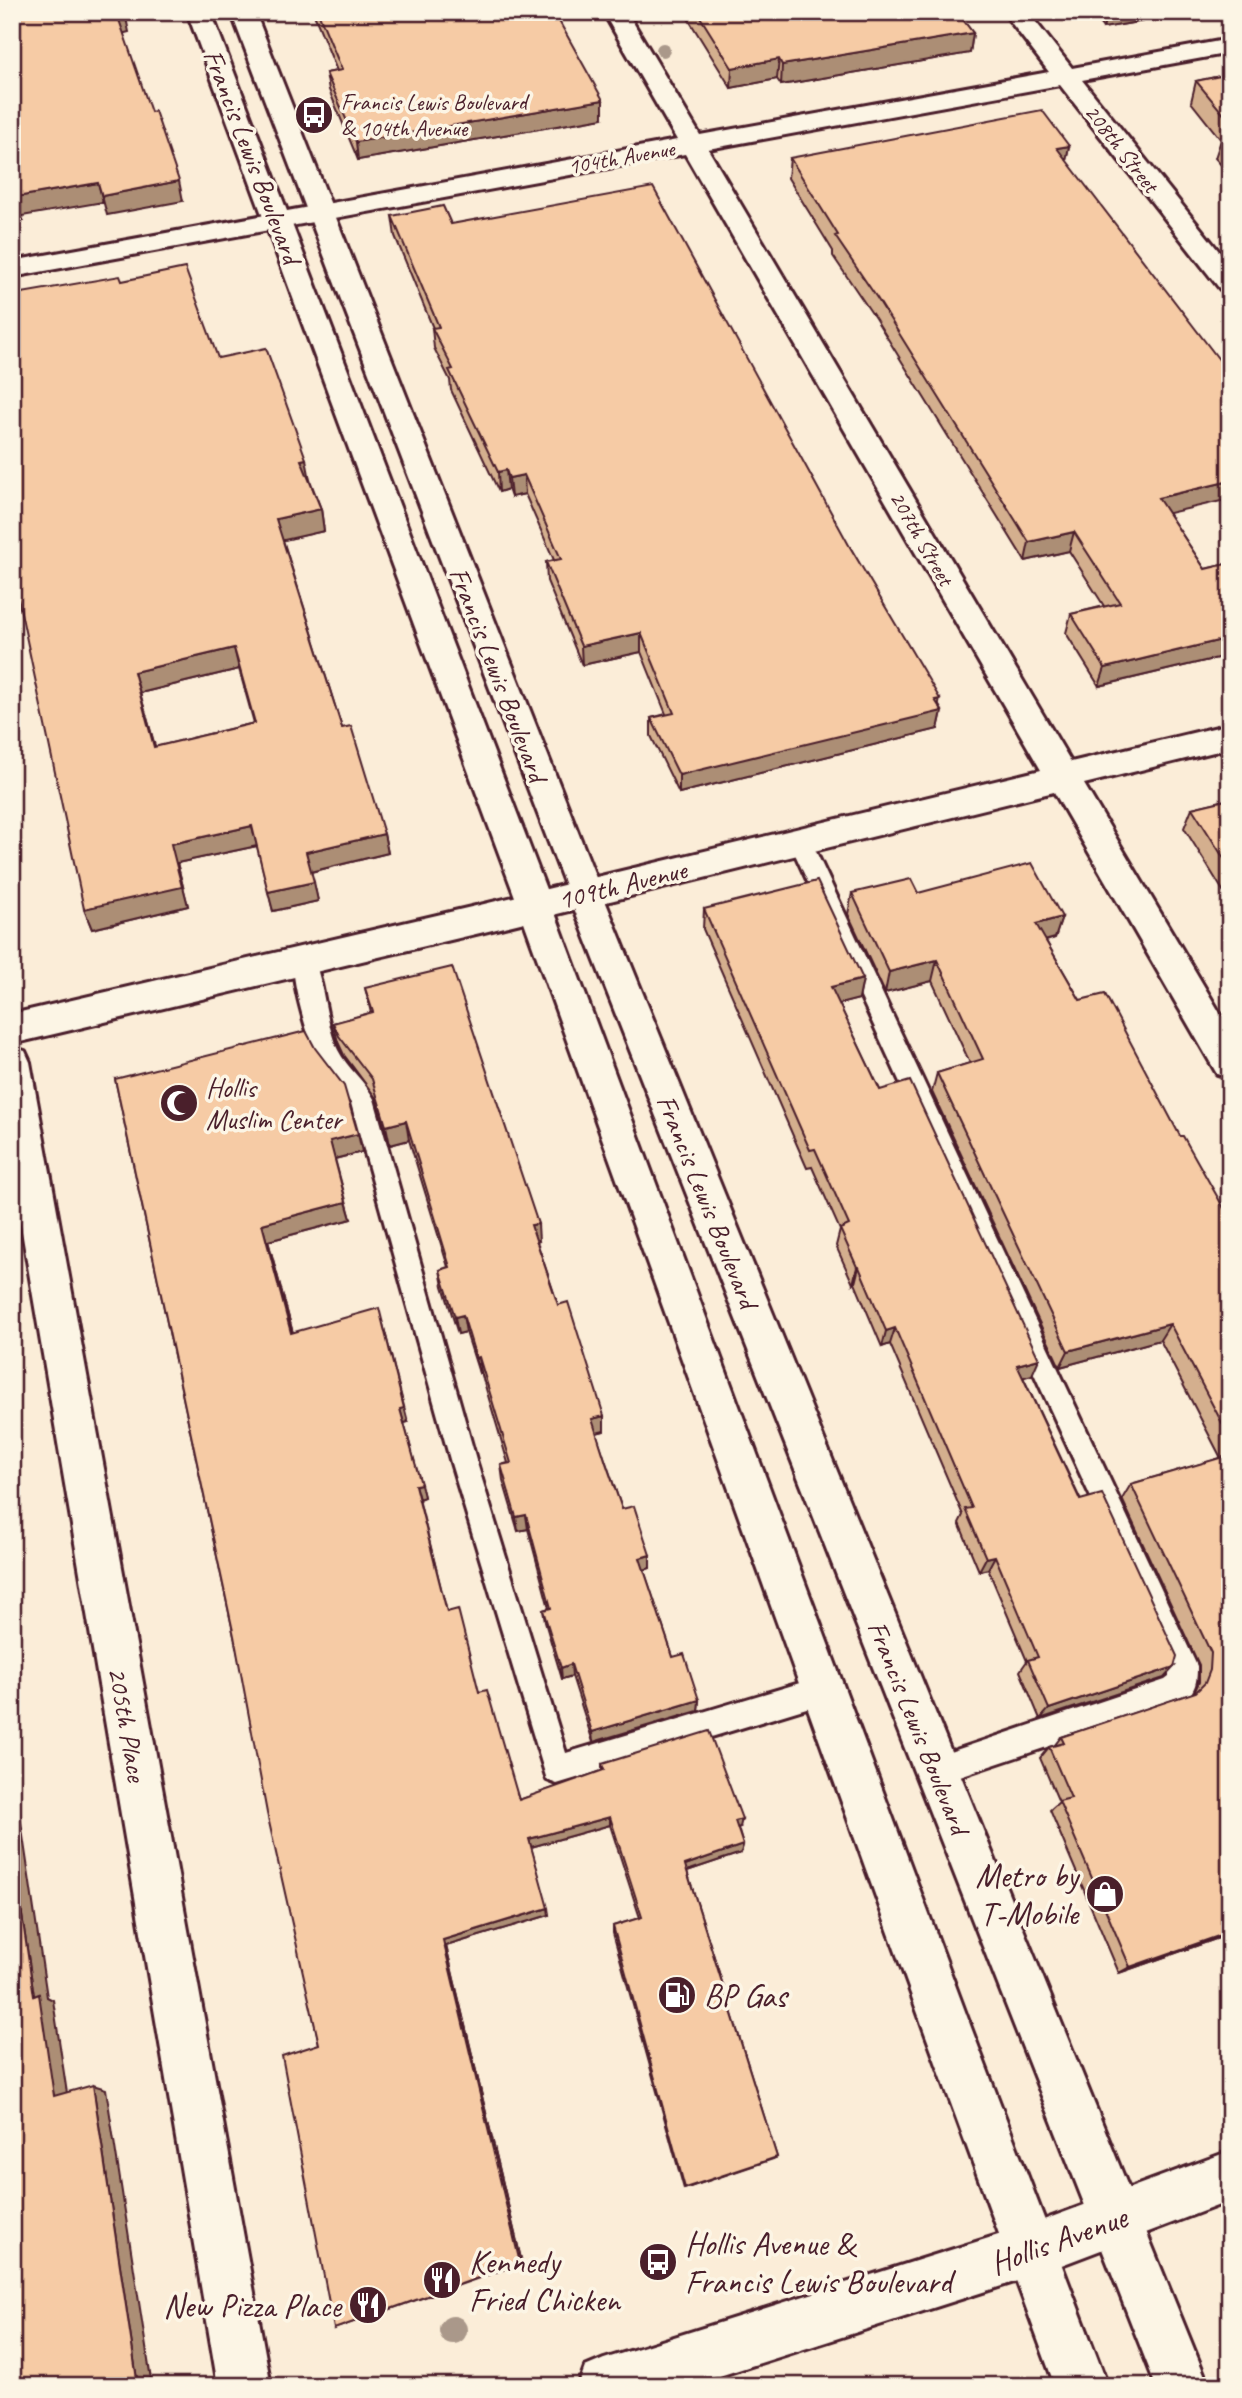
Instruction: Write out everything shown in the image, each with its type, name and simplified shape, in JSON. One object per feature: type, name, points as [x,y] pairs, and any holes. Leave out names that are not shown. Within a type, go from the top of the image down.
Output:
[{"type":"street","name":"Francis Lewis Boulevard","points":[[199,12],[535,905],[1082,2386]]},
{"type":"street","name":"Francis Lewis Boulevard","points":[[243,12],[585,893],[1183,2386]]},
{"type":"street","name":"207th Street","points":[[615,12],[1230,1063]]},
{"type":"street","name":"208th Street","points":[[1015,12],[1230,283]]},
{"type":"street","name":"104th Avenue","points":[[12,269],[1230,46]]},
{"type":"street","name":"109th Avenue","points":[[12,1029],[1230,736]]},
{"type":"street","name":"205th Place","points":[[12,1062],[245,2386]]},
{"type":"street","name":"Hollis Avenue","points":[[604,2386],[1030,2251],[1230,2176]]},
{"type":"lane","points":[[800,841],[1184,1666],[1183,1683],[1174,1691],[936,1770]]},
{"type":"lane","points":[[303,960],[328,1055],[362,1099],[464,1463],[557,1770],[823,1690]]},
{"type":"building","points":[[12,12],[125,12],[117,14],[151,112],[155,111],[179,181],[102,196],[98,183],[16,197],[17,201],[12,202]]},
{"type":"building","points":[[318,12],[554,12],[603,100],[356,142],[326,73],[342,70]]},
{"type":"building","points":[[697,12],[957,12],[973,33],[782,65],[779,59],[732,68]]},
{"type":"building","points":[[1230,74],[1230,122],[1196,81]]},
{"type":"building","points":[[1042,110],[1069,146],[1057,148],[1230,374],[1230,481],[1158,498],[1205,569],[1230,563],[1230,638],[1105,668],[1071,614],[1120,603],[1074,532],[1029,542],[877,298],[835,236],[838,235],[790,158]]},
{"type":"building","points":[[1230,135],[1230,146],[1222,137]]},
{"type":"building","points":[[653,187],[850,547],[940,699],[935,700],[942,711],[679,775],[651,718],[674,713],[641,633],[581,646],[546,562],[561,559],[524,475],[509,478],[506,470],[498,472],[449,370],[453,369],[432,328],[439,327],[392,216],[443,206],[451,224]]},
{"type":"building","points":[[185,268],[218,358],[266,348],[306,459],[301,460],[321,509],[276,519],[342,728],[351,726],[384,834],[306,852],[314,882],[268,892],[252,826],[171,844],[182,887],[84,909],[12,570],[12,300],[17,299],[16,294],[120,276],[122,281]],"holes":[[[234,648],[255,723],[154,747],[134,672]]]},
{"type":"building","points":[[1230,799],[1230,868],[1192,808]]},
{"type":"building","points":[[1032,863],[1062,917],[1036,924],[1080,1000],[1105,994],[1180,1136],[1183,1136],[1230,1219],[1230,1438],[1170,1324],[1068,1351],[937,1073],[983,1059],[937,960],[889,972],[852,893],[911,879],[918,893]]},
{"type":"building","points":[[817,881],[863,979],[831,987],[880,1090],[910,1081],[1039,1359],[1017,1365],[1080,1500],[1102,1494],[1177,1656],[1174,1667],[1049,1709],[1028,1660],[1038,1657],[995,1556],[986,1558],[965,1509],[972,1508],[895,1328],[886,1331],[840,1229],[849,1225],[815,1149],[810,1150],[704,909]]},
{"type":"building","points":[[452,967],[538,1224],[531,1225],[558,1305],[568,1302],[604,1416],[592,1419],[606,1463],[622,1509],[634,1506],[650,1555],[640,1558],[673,1657],[684,1654],[699,1700],[592,1732],[571,1664],[561,1668],[543,1610],[551,1608],[526,1515],[516,1517],[501,1465],[511,1463],[479,1357],[476,1358],[463,1315],[455,1317],[440,1270],[450,1267],[406,1121],[386,1126],[372,1079],[339,1036],[333,1023],[373,1012],[365,988]]},
{"type":"building","points":[[306,1031],[315,1048],[344,1086],[358,1134],[330,1141],[346,1202],[262,1224],[291,1333],[379,1308],[404,1408],[400,1409],[421,1484],[415,1485],[447,1612],[458,1609],[479,1692],[487,1690],[519,1800],[604,1770],[602,1764],[709,1731],[742,1819],[735,1821],[743,1845],[685,1865],[777,2157],[685,2188],[613,1926],[642,1917],[610,1817],[529,1839],[548,1908],[443,1940],[520,2263],[334,2329],[282,2056],[319,2044],[267,1813],[234,1636],[115,1079]]},
{"type":"building","points":[[1230,1455],[1230,1932],[1130,1967],[1059,1801],[1071,1798],[1049,1747],[1064,1743],[1061,1737],[1196,1692],[1205,1683],[1210,1670],[1211,1653],[1131,1484]]},
{"type":"building","points":[[12,1848],[34,1996],[39,1994],[54,2096],[93,2085],[138,2386],[12,2386]]},
{"type":"place","name":"Francis Lewis Boulevard & 104th Avenue","points":[[314,115]]},
{"type":"place","name":"Hollis Muslim Center","points":[[179,1103]]},
{"type":"place","name":"Metro by T-Mobile","points":[[1105,1894]]},
{"type":"place","name":"BP Gas","points":[[677,1995]]},
{"type":"place","name":"Hollis Avenue & Francis Lewis Boulevard","points":[[658,2262]]},
{"type":"place","name":"Kennedy Fried Chicken","points":[[442,2280]]},
{"type":"place","name":"New Pizza Place","points":[[368,2305]]}]
